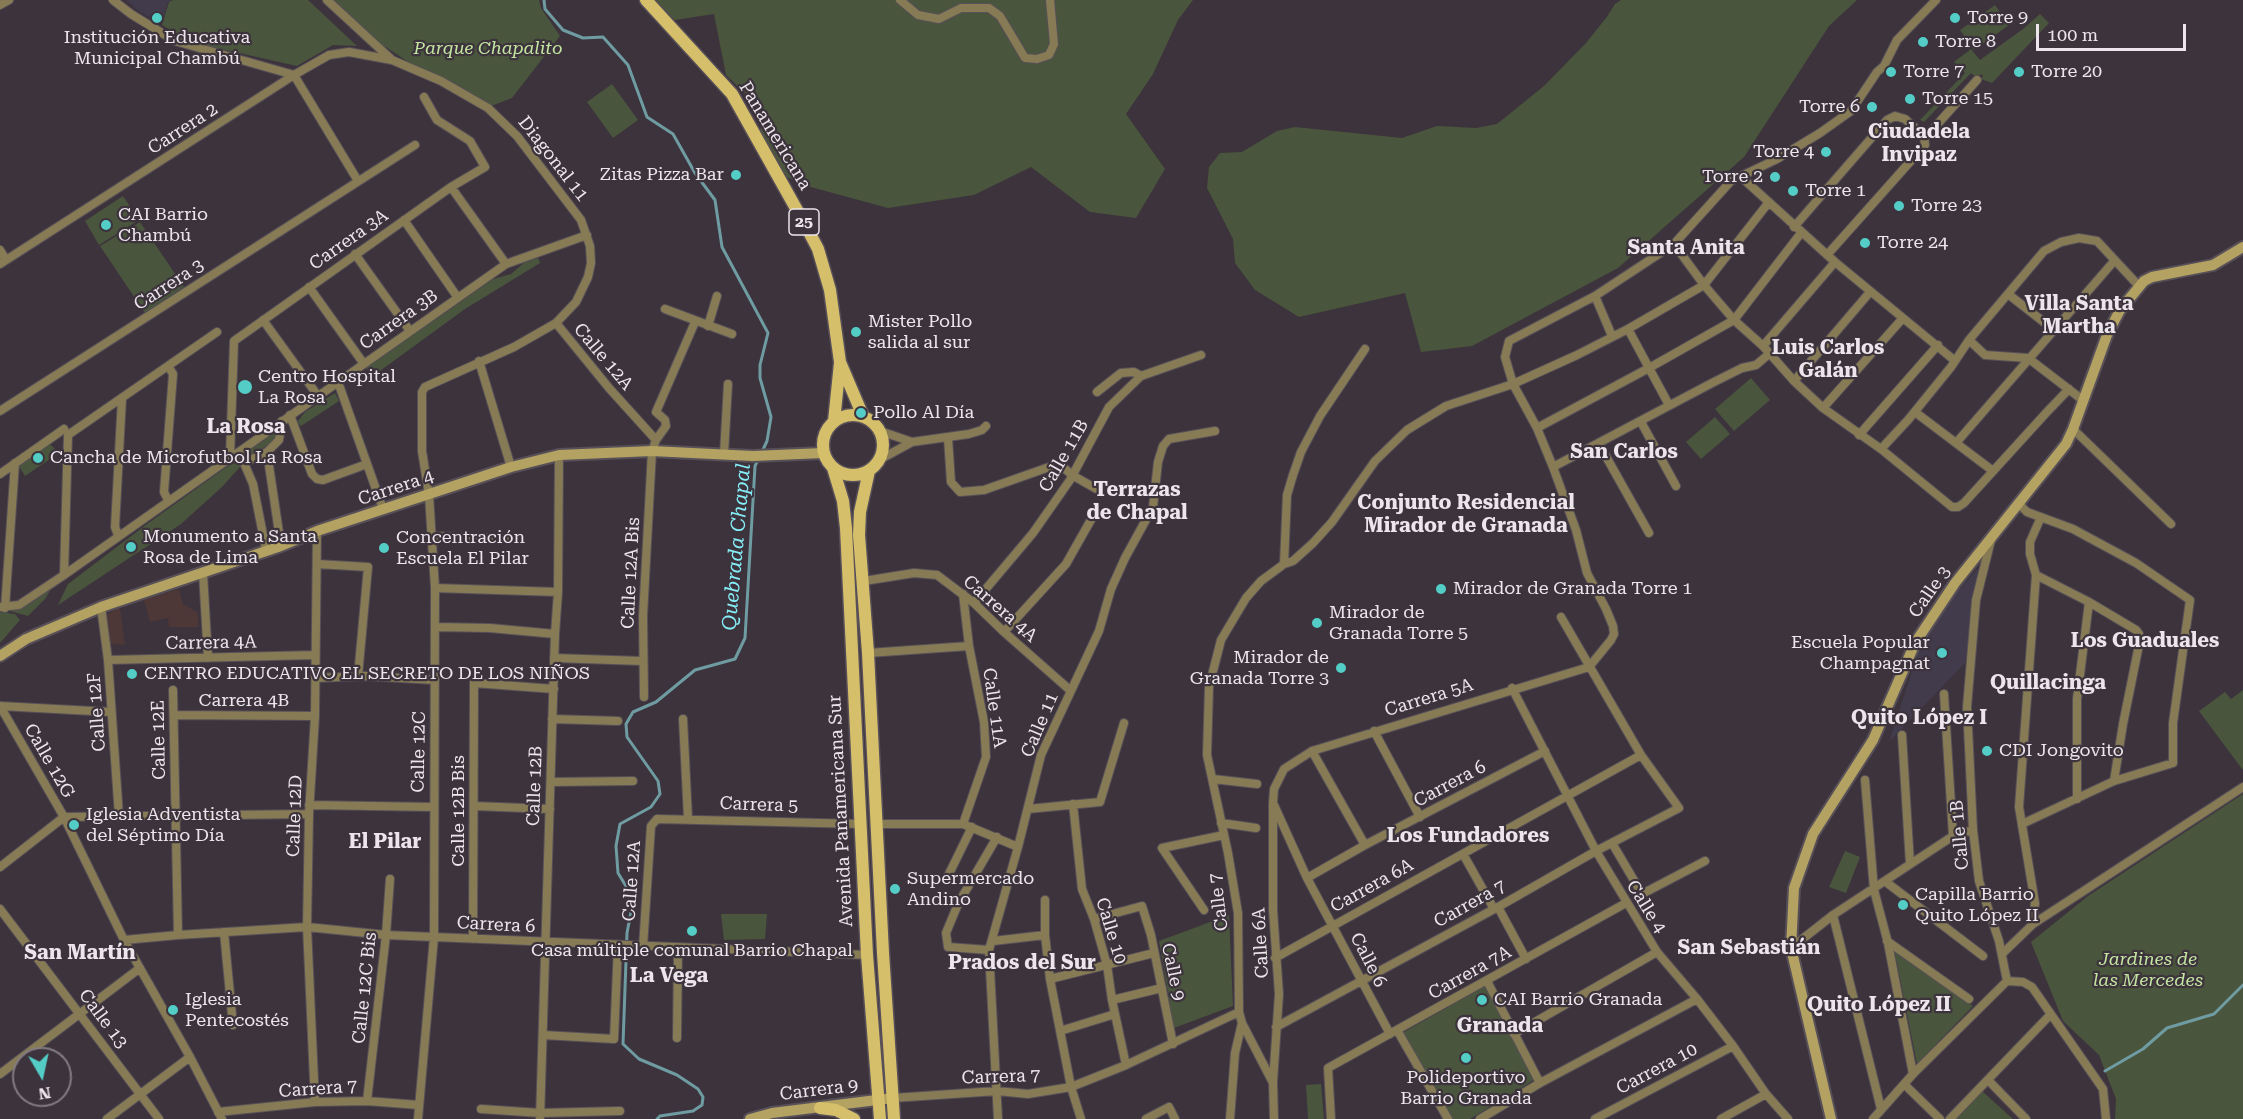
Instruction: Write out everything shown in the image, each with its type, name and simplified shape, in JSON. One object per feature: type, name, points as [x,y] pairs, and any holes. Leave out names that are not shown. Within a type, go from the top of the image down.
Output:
[{"type":"main road","name":"Panamericana","points":[[646,0],[732,94],[818,249],[830,290],[840,362],[863,416]]},
{"type":"main road","points":[[834,421],[848,415],[863,416],[880,431],[884,446],[879,460],[869,471],[847,475],[833,468],[823,453],[822,441],[834,421],[840,362]]},
{"type":"main road","name":"Avenida Panamericana Sur","points":[[833,468],[843,501],[867,955],[880,1119]]},
{"type":"main road","name":"Avenida Panamericana Sur","points":[[869,471],[860,512],[859,535],[864,581],[894,1119]]},
{"type":"main road","points":[[820,1108],[836,1110],[854,1119]]},
{"type":"street","points":[[0,5],[9,0]]},
{"type":"street","points":[[113,0],[175,41],[294,75],[358,181]]},
{"type":"street","points":[[327,0],[392,60]]},
{"type":"street","points":[[900,0],[918,15],[939,19],[962,8],[989,8],[1000,16],[1025,58],[1037,59],[1049,54],[1054,44],[1050,0]]},
{"type":"street","points":[[1588,667],[1611,640],[1613,626],[1587,573],[1576,530],[1537,428],[1513,384],[1505,357],[1509,340],[1595,296],[1674,244],[1731,181],[1777,159],[1820,134],[1851,111],[1877,72],[1884,66],[1897,40],[1936,0]]},
{"type":"street","name":"Carrera 2","points":[[3,262],[294,75],[329,55],[350,52],[392,60]]},
{"type":"street","name":"Diagonal 11","points":[[392,60],[441,81],[488,108],[518,136],[581,220],[588,235]]},
{"type":"street","points":[[1827,255],[1923,147],[1925,138],[1977,80]]},
{"type":"street","name":"Carrera 3A","points":[[230,457],[234,341],[451,187],[485,167],[470,141],[437,120],[424,97]]},
{"type":"street","points":[[1794,226],[1888,118],[1903,117],[1925,138]]},
{"type":"street","name":"Carrera 3","points":[[0,411],[414,145]]},
{"type":"street","points":[[1740,176],[1801,233],[1954,360]]},
{"type":"street","points":[[451,187],[506,264]]},
{"type":"street","points":[[1704,285],[1769,202]]},
{"type":"street","points":[[404,220],[458,298]]},
{"type":"street","points":[[1537,428],[1734,320],[1801,233]]},
{"type":"street","name":"Calle 12A","points":[[588,235],[591,263],[588,277],[576,302],[556,323],[654,445]]},
{"type":"street","name":"Carrera 3B","points":[[3,607],[19,605],[64,575],[506,264],[588,235]]},
{"type":"street","points":[[1881,449],[1915,412],[1969,340],[2044,251],[2061,242],[2079,238],[2097,242],[2138,285],[2152,277],[2213,265],[2243,247]]},
{"type":"street","points":[[1674,244],[1704,285],[1734,320],[1763,346],[1794,381],[1823,408],[1881,449],[1952,507],[1958,507],[1964,503],[2069,389]]},
{"type":"street","points":[[0,250],[3,262]]},
{"type":"street","points":[[355,254],[410,331]]},
{"type":"street","points":[[1956,443],[2115,260]]},
{"type":"street","points":[[1763,346],[1835,262]]},
{"type":"street","name":"Calle 7","points":[[1273,1082],[1242,1023],[1239,1012],[1238,913],[1207,755],[1209,687],[1221,640],[1247,596],[1261,581],[1284,564],[1293,561],[1313,543],[1332,522],[1375,461],[1407,430],[1446,406],[1513,384],[1628,329],[1704,285]]},
{"type":"street","name":"Calle 3","points":[[1832,1119],[1791,948],[1794,888],[1813,834],[1873,740],[1915,643],[1955,583],[2066,444],[2112,323],[2138,285]]},
{"type":"street","points":[[309,287],[364,364]]},
{"type":"street","points":[[1794,381],[1870,292]]},
{"type":"street","points":[[2008,294],[2054,330]]},
{"type":"street","points":[[708,326],[717,296]]},
{"type":"street","points":[[1595,296],[1612,336]]},
{"type":"street","points":[[665,309],[732,334]]},
{"type":"street","points":[[1823,408],[1903,318]]},
{"type":"street","points":[[263,320],[318,396]]},
{"type":"street","name":"Calle 12A Bis","points":[[644,697],[642,661],[654,445],[666,426],[665,420],[656,412],[695,322]]},
{"type":"street","points":[[511,467],[479,361],[514,347],[556,323]]},
{"type":"street","points":[[1628,329],[1669,405]]},
{"type":"street","points":[[0,474],[122,398],[217,332]]},
{"type":"street","points":[[1969,340],[1985,355],[2028,358],[2084,401]]},
{"type":"street","points":[[1859,435],[1938,345]]},
{"type":"street","points":[[1284,564],[1287,495],[1301,452],[1320,416],[1365,349]]},
{"type":"street","points":[[1553,467],[1742,368],[1756,365],[1769,354]]},
{"type":"street","name":"Calle 11B","points":[[974,603],[1033,532],[1072,475],[1109,407],[1141,376],[1201,355]]},
{"type":"street","name":"Calle 12C","points":[[418,1119],[435,937],[433,807],[436,627],[429,495],[422,451],[422,392],[425,387],[479,361]]},
{"type":"street","points":[[168,366],[173,374],[164,492],[168,501]]},
{"type":"street","points":[[1097,392],[1121,373],[1134,372],[1141,376]]},
{"type":"street","points":[[338,382],[383,509]]},
{"type":"street","points":[[724,454],[728,384]]},
{"type":"street","points":[[118,535],[115,526],[122,398]]},
{"type":"street","points":[[1915,412],[1993,471]]},
{"type":"street","points":[[290,415],[312,474],[317,479],[323,480],[367,464]]},
{"type":"street","points":[[266,550],[254,484],[244,463],[267,452],[280,437],[282,421]]},
{"type":"street","points":[[1641,422],[1676,486]]},
{"type":"street","points":[[879,460],[912,442],[948,438],[982,430],[986,426]]},
{"type":"street","points":[[2073,429],[2171,524]]},
{"type":"street","points":[[880,431],[912,442]]},
{"type":"street","name":"Calle 11","points":[[998,1119],[989,950],[1041,755],[1099,631],[1111,590],[1153,507],[1158,462],[1163,446],[1169,440],[1215,431]]},
{"type":"street","points":[[64,575],[66,432]]},
{"type":"street","points":[[948,438],[951,482],[960,492],[984,490],[1055,465],[1064,468],[1100,491]]},
{"type":"street","points":[[1599,444],[1649,533]]},
{"type":"street","name":"Carrera 4","points":[[0,656],[26,639],[101,607],[383,509],[511,467],[559,455],[654,445],[753,456],[823,453]]},
{"type":"street","points":[[267,452],[281,546]]},
{"type":"street","name":"Calle 12B","points":[[540,1116],[558,592],[559,455]]},
{"type":"street","points":[[3,607],[15,463]]},
{"type":"street","points":[[2019,504],[2027,512],[2073,529],[2136,563],[2190,600],[2174,723],[2173,763],[2114,781],[2022,824]]},
{"type":"street","points":[[1004,632],[1066,564],[1092,518]]},
{"type":"street","points":[[2033,924],[2035,903],[2019,807],[2036,575],[2030,554],[2031,542],[2041,518]]},
{"type":"street","name":"Calle 12D","points":[[315,1102],[307,927],[309,809],[315,716],[317,531]]},
{"type":"street","points":[[432,536],[513,539]]},
{"type":"street","name":"Calle 1B","points":[[1991,540],[1976,600],[1967,707],[1973,830],[1979,881],[2002,954],[2007,981]]},
{"type":"street","points":[[317,564],[368,567],[358,676]]},
{"type":"street","points":[[202,573],[208,658]]},
{"type":"street","name":"Carrera 4A","points":[[864,581],[914,573],[937,575],[974,603],[1071,691]]},
{"type":"street","points":[[2036,575],[2089,602],[2136,630],[2140,640],[2114,781]]},
{"type":"street","points":[[435,588],[558,592]]},
{"type":"street","name":"Calle 11A","points":[[963,594],[969,646],[984,722],[986,757],[963,824]]},
{"type":"street","points":[[2077,799],[2078,699],[2089,602]]},
{"type":"street","name":"Calle 12F","points":[[101,607],[108,660],[119,816]]},
{"type":"street","points":[[1561,616],[1588,667],[1641,755]]},
{"type":"street","points":[[436,627],[490,628],[555,634]]},
{"type":"street","points":[[868,653],[969,646]]},
{"type":"street","name":"Carrera 4A","points":[[108,660],[315,655]]},
{"type":"street","points":[[554,658],[642,661]]},
{"type":"street","name":"Carrera 5A","points":[[1273,803],[1274,789],[1284,769],[1312,751],[1512,688],[1588,667]]},
{"type":"street","points":[[315,678],[358,676],[435,680]]},
{"type":"street","name":"Calle 12B Bis","points":[[473,939],[474,683],[554,689]]},
{"type":"street","name":"Calle 4","points":[[1512,688],[1596,851],[1657,952],[1733,1046],[1766,1095],[1788,1119]]},
{"type":"street","name":"Calle 12E","points":[[173,690],[178,934]]},
{"type":"street","points":[[1944,694],[1953,836]]},
{"type":"street","points":[[0,706],[111,712]]},
{"type":"street","name":"Calle 12G","points":[[0,706],[64,817],[124,940],[190,1057],[220,1116]]},
{"type":"street","name":"Carrera 4B","points":[[174,715],[315,716]]},
{"type":"street","points":[[552,719],[618,721]]},
{"type":"street","points":[[683,719],[688,818]]},
{"type":"street","points":[[1028,809],[1100,802],[1124,723]]},
{"type":"street","points":[[1374,731],[1420,817]]},
{"type":"street","points":[[1902,735],[1911,864]]},
{"type":"street","points":[[1312,751],[1365,845]]},
{"type":"street","name":"Carrera 6","points":[[1307,878],[1365,845],[1545,751]]},
{"type":"street","name":"Carrera 6A","points":[[1275,958],[1641,755]]},
{"type":"street","name":"Carrera 7","points":[[1276,1027],[1678,808],[1641,755]]},
{"type":"street","points":[[1213,779],[1257,784]]},
{"type":"street","points":[[1864,780],[1874,890],[1887,941],[1913,1074]]},
{"type":"street","points":[[551,782],[633,781]]},
{"type":"street","points":[[2002,954],[2033,924],[2243,787]]},
{"type":"street","name":"Calle 6","points":[[1273,803],[1307,878],[1361,981],[1448,1119]]},
{"type":"street","name":"Calle 6A","points":[[1273,803],[1275,958],[1279,994],[1273,1082],[1274,1119]]},
{"type":"street","name":"Calle 10","points":[[1073,804],[1082,889],[1094,919],[1107,965],[1126,1065]]},
{"type":"street","points":[[474,806],[550,809]]},
{"type":"street","points":[[0,867],[64,817],[433,807]]},
{"type":"street","name":"Calle 12A","points":[[639,946],[651,826],[657,819]]},
{"type":"street","name":"Carrera 5","points":[[657,819],[860,824]]},
{"type":"street","points":[[1221,823],[1257,828]]},
{"type":"street","points":[[877,824],[963,824],[1018,847]]},
{"type":"street","points":[[946,880],[972,827]]},
{"type":"street","points":[[1791,948],[1833,915],[1953,836],[1973,830]]},
{"type":"street","points":[[1204,910],[1162,848],[1224,835]]},
{"type":"street","points":[[989,950],[948,947],[946,933],[957,904],[997,837]]},
{"type":"street","points":[[1612,843],[1642,894],[1704,861]]},
{"type":"street","points":[[1463,854],[1526,959]]},
{"type":"street","name":"Calle 12C Bis","points":[[367,1101],[390,879]]},
{"type":"street","points":[[1886,882],[1983,956]]},
{"type":"street","points":[[1045,900],[1045,935],[1050,979],[1071,1087],[1081,1119]]},
{"type":"street","name":"Carrera 7A","points":[[1331,1119],[1328,1068],[1626,903]]},
{"type":"street","name":"Calle 9","points":[[1094,919],[1142,906],[1173,1044]]},
{"type":"street","name":"Calle 13","points":[[0,909],[159,1119]]},
{"type":"street","points":[[1833,915],[1881,1109]]},
{"type":"street","name":"Carrera 6","points":[[124,940],[178,934],[307,927],[386,935],[867,955]]},
{"type":"street","points":[[224,932],[233,1025]]},
{"type":"street","points":[[993,941],[1045,935]]},
{"type":"street","points":[[1887,941],[1969,999]]},
{"type":"street","points":[[543,1035],[614,1039],[621,946]]},
{"type":"street","points":[[677,1038],[678,948]]},
{"type":"street","points":[[1514,1034],[1657,952]]},
{"type":"street","points":[[1050,979],[1154,953]]},
{"type":"street","points":[[0,1074],[140,968]]},
{"type":"street","points":[[1487,981],[1540,1083]]},
{"type":"street","points":[[1873,1119],[1913,1074],[2007,981],[2023,982],[2032,987],[2103,1089],[2106,1119]]},
{"type":"street","points":[[1112,1000],[1162,988]]},
{"type":"street","points":[[1479,1119],[1540,1083],[1697,999]]},
{"type":"street","name":"Carrera 7","points":[[892,1098],[997,1091],[1028,1094],[1071,1087],[1126,1065],[1239,1012]]},
{"type":"street","points":[[1060,1031],[1115,1014]]},
{"type":"street","points":[[1950,1119],[2050,1015]]},
{"type":"street","points":[[1230,1119],[1235,1053],[1242,1023]]},
{"type":"street","name":"Carrera 10","points":[[1595,1119],[1606,1117],[1733,1046]]},
{"type":"street","points":[[107,1119],[190,1057]]},
{"type":"street","points":[[1988,1080],[2026,1119]]},
{"type":"street","points":[[1904,1084],[1940,1119]]},
{"type":"street","points":[[1721,1119],[1766,1095]]},
{"type":"street","name":"Carrera 9","points":[[750,1119],[772,1113],[892,1098]]},
{"type":"street","name":"Carrera 7","points":[[220,1116],[315,1102],[367,1101],[419,1105]]},
{"type":"street","points":[[1146,1119],[1169,1107],[1175,1119]]},
{"type":"street","points":[[481,1109],[540,1116],[620,1111]]},
{"type":"shaded area","name":"Institución Educativa Municipal Chambú","points":[[126,0],[171,0],[168,2],[162,24],[140,12]]},
{"type":"shaded area","name":"Escuela Popular Champagnat","points":[[1981,565],[1965,663],[1889,742],[1921,644],[1955,594]]},
{"type":"shaded area","points":[[179,589],[183,604],[197,612],[199,627],[169,627],[168,618],[150,622],[144,600]]},
{"type":"shaded area","points":[[120,608],[125,645],[110,644],[107,614]]},
{"type":"green space","points":[[173,0],[308,0],[357,46],[333,45],[297,66],[190,42],[162,25],[169,2]]},
{"type":"green space","name":"Parque Chapalito","points":[[328,0],[539,0],[541,8],[560,36],[512,98],[491,106],[451,82],[410,63],[375,40]]},
{"type":"green space","points":[[654,0],[1193,0],[1178,20],[1153,74],[1126,114],[1165,169],[1136,218],[1090,212],[1031,167],[974,195],[888,208],[807,186],[778,173],[758,141],[764,112],[726,75],[714,14],[675,20]]},
{"type":"green space","points":[[1621,0],[1857,0],[1829,26],[1744,157],[1618,268],[1472,346],[1421,352],[1405,293],[1299,317],[1255,290],[1235,263],[1233,239],[1207,188],[1209,167],[1220,153],[1242,152],[1277,131],[1295,127],[1402,138],[1437,126],[1476,128],[1497,124],[1544,86],[1586,43],[1615,4]]},
{"type":"green space","points":[[1995,5],[2009,25],[1974,50],[1960,30]]},
{"type":"green space","points":[[2040,14],[2049,23],[1992,83],[1981,79],[1983,76],[1981,74],[1977,78],[1971,73],[1924,122],[1920,120],[1965,73],[1954,62],[1971,49],[1980,60]]},
{"type":"green space","points":[[612,84],[638,120],[613,138],[587,102]]},
{"type":"green space","points":[[123,196],[139,220],[99,245],[85,221]]},
{"type":"green space","points":[[140,222],[184,287],[145,313],[100,246]]},
{"type":"green space","points":[[538,258],[540,263],[465,309],[373,376],[366,368],[493,279],[511,274],[526,261]]},
{"type":"green space","points":[[1751,378],[1770,400],[1734,431],[1715,409]]},
{"type":"green space","points":[[335,393],[339,401],[301,426],[297,422],[305,412]]},
{"type":"green space","points":[[1715,417],[1730,434],[1701,459],[1686,442]]},
{"type":"green space","points":[[278,430],[278,438],[247,459],[222,487],[181,524],[58,605],[68,584]]},
{"type":"green space","name":"Cancha de Microfutbol La Rosa","points":[[48,442],[59,453],[25,476],[16,462]]},
{"type":"green space","points":[[56,581],[45,599],[28,616],[10,611]]},
{"type":"green space","points":[[0,612],[15,614],[20,620],[0,643]]},
{"type":"green space","points":[[2243,690],[2242,769],[2199,711],[2225,692],[2231,699]]},
{"type":"green space","name":"Jardines de las Mercedes","points":[[2243,794],[2243,1119],[2115,1119],[2116,1099],[2099,1055],[2063,1021],[2031,942],[2088,896]]},
{"type":"green space","points":[[1845,851],[1860,857],[1846,893],[1829,887]]},
{"type":"green space","points":[[721,914],[767,914],[765,939],[724,940]]},
{"type":"green space","points":[[1229,915],[1233,1006],[1174,1028],[1159,941]]},
{"type":"green space","points":[[1894,948],[1973,1006],[1917,1064]]},
{"type":"green space","name":"Polideportivo Barrio Granada","points":[[1485,986],[1534,1080],[1470,1119],[1443,1119],[1397,1036]]},
{"type":"green space","points":[[1321,1084],[1324,1119],[1308,1119],[1306,1085]]},
{"type":"green space","points":[[1982,1091],[2013,1119],[1956,1119]]},
{"type":"waterway","name":"Quebrada Chapal","points":[[544,0],[545,9],[563,30],[583,38],[603,37],[628,65],[647,117],[673,134],[695,173],[715,200],[722,247],[768,333],[760,365],[760,378],[771,417],[767,441],[761,454]]},
{"type":"waterway","name":"Quebrada Chapal","points":[[657,1119],[660,1116],[693,1111],[702,1105],[703,1097],[698,1089],[677,1075],[639,1059],[623,1044],[627,933],[633,901],[618,873],[616,846],[620,824],[651,807],[660,794],[658,781],[627,737],[626,724],[633,712],[656,702],[695,670],[735,659],[745,638],[755,466],[758,460]]},
{"type":"waterway","points":[[2105,1071],[2143,1049],[2167,1028],[2214,1014],[2243,985]]},
{"type":"place","name":"Institución Educativa Municipal Chambú","points":[[157,18]]},
{"type":"place","name":"Torre 9","points":[[1955,18]]},
{"type":"place","name":"Torre 8","points":[[1923,42]]},
{"type":"place","name":"Torre 7","points":[[1891,72]]},
{"type":"place","name":"Torre 20","points":[[2019,72]]},
{"type":"place","name":"Torre 15","points":[[1910,99]]},
{"type":"place","name":"Torre 6","points":[[1872,107]]},
{"type":"place","name":"Torre 4","points":[[1826,152]]},
{"type":"place","name":"Zitas Pizza Bar","points":[[736,175]]},
{"type":"place","name":"Torre 2","points":[[1775,177]]},
{"type":"place","name":"Torre 1","points":[[1793,191]]},
{"type":"place","name":"Torre 23","points":[[1899,206]]},
{"type":"place","name":"CAI Barrio Chambú","points":[[106,225]]},
{"type":"place","name":"Torre 24","points":[[1865,243]]},
{"type":"place","name":"Mister Pollo salida al sur","points":[[856,332]]},
{"type":"place","name":"Centro Hospital La Rosa","points":[[245,387]]},
{"type":"place","name":"Pollo Al Día","points":[[861,413]]},
{"type":"place","name":"Cancha de Microfutbol La Rosa","points":[[38,458]]},
{"type":"place","name":"Monumento a Santa Rosa de Lima","points":[[131,547]]},
{"type":"place","name":"Concentración Escuela El Pilar","points":[[384,548]]},
{"type":"place","name":"Mirador de Granada Torre 1","points":[[1441,589]]},
{"type":"place","name":"Mirador de Granada Torre 5","points":[[1317,623]]},
{"type":"place","name":"Escuela Popular Champagnat","points":[[1942,653]]},
{"type":"place","name":"Mirador de Granada Torre 3","points":[[1341,668]]},
{"type":"place","name":"CENTRO EDUCATIVO EL SECRETO DE LOS NIÑOS","points":[[132,674]]},
{"type":"place","name":"CDI Jongovito","points":[[1987,751]]},
{"type":"place","name":"Iglesia Adventista del Séptimo Día","points":[[74,825]]},
{"type":"place","name":"Supermercado Andino","points":[[895,889]]},
{"type":"place","name":"Capilla Barrio Quito López II","points":[[1903,905]]},
{"type":"place","name":"Casa múltiple comunal Barrio Chapal","points":[[692,931]]},
{"type":"place","name":"CAI Barrio Granada","points":[[1482,1000]]},
{"type":"place","name":"Iglesia Pentecostés","points":[[173,1010]]},
{"type":"place","name":"Polideportivo Barrio Granada","points":[[1466,1058]]},
{"type":"district","name":"Ciudadela Invipaz","points":[[1919,144]]},
{"type":"district","name":"Santa Anita","points":[[1686,248]]},
{"type":"district","name":"Villa Santa Martha","points":[[2079,316]]},
{"type":"district","name":"Luis Carlos Galán","points":[[1828,360]]},
{"type":"district","name":"La Rosa","points":[[246,427]]},
{"type":"district","name":"San Carlos","points":[[1624,452]]},
{"type":"district","name":"Terrazas de Chapal","points":[[1137,502]]},
{"type":"district","name":"Conjunto Residencial Mirador de Granada","points":[[1466,514]]},
{"type":"district","name":"Los Guaduales","points":[[2145,641]]},
{"type":"district","name":"Quillacinga","points":[[2048,683]]},
{"type":"district","name":"Quito López I","points":[[1919,718]]},
{"type":"district","name":"Los Fundadores","points":[[1468,836]]},
{"type":"district","name":"El Pilar","points":[[385,842]]},
{"type":"district","name":"San Sebastián","points":[[1749,948]]},
{"type":"district","name":"San Martín","points":[[80,953]]},
{"type":"district","name":"Prados del Sur","points":[[1022,963]]},
{"type":"district","name":"La Vega","points":[[669,976]]},
{"type":"district","name":"Quito López II","points":[[1879,1005]]},
{"type":"district","name":"Granada","points":[[1500,1026]]}]
